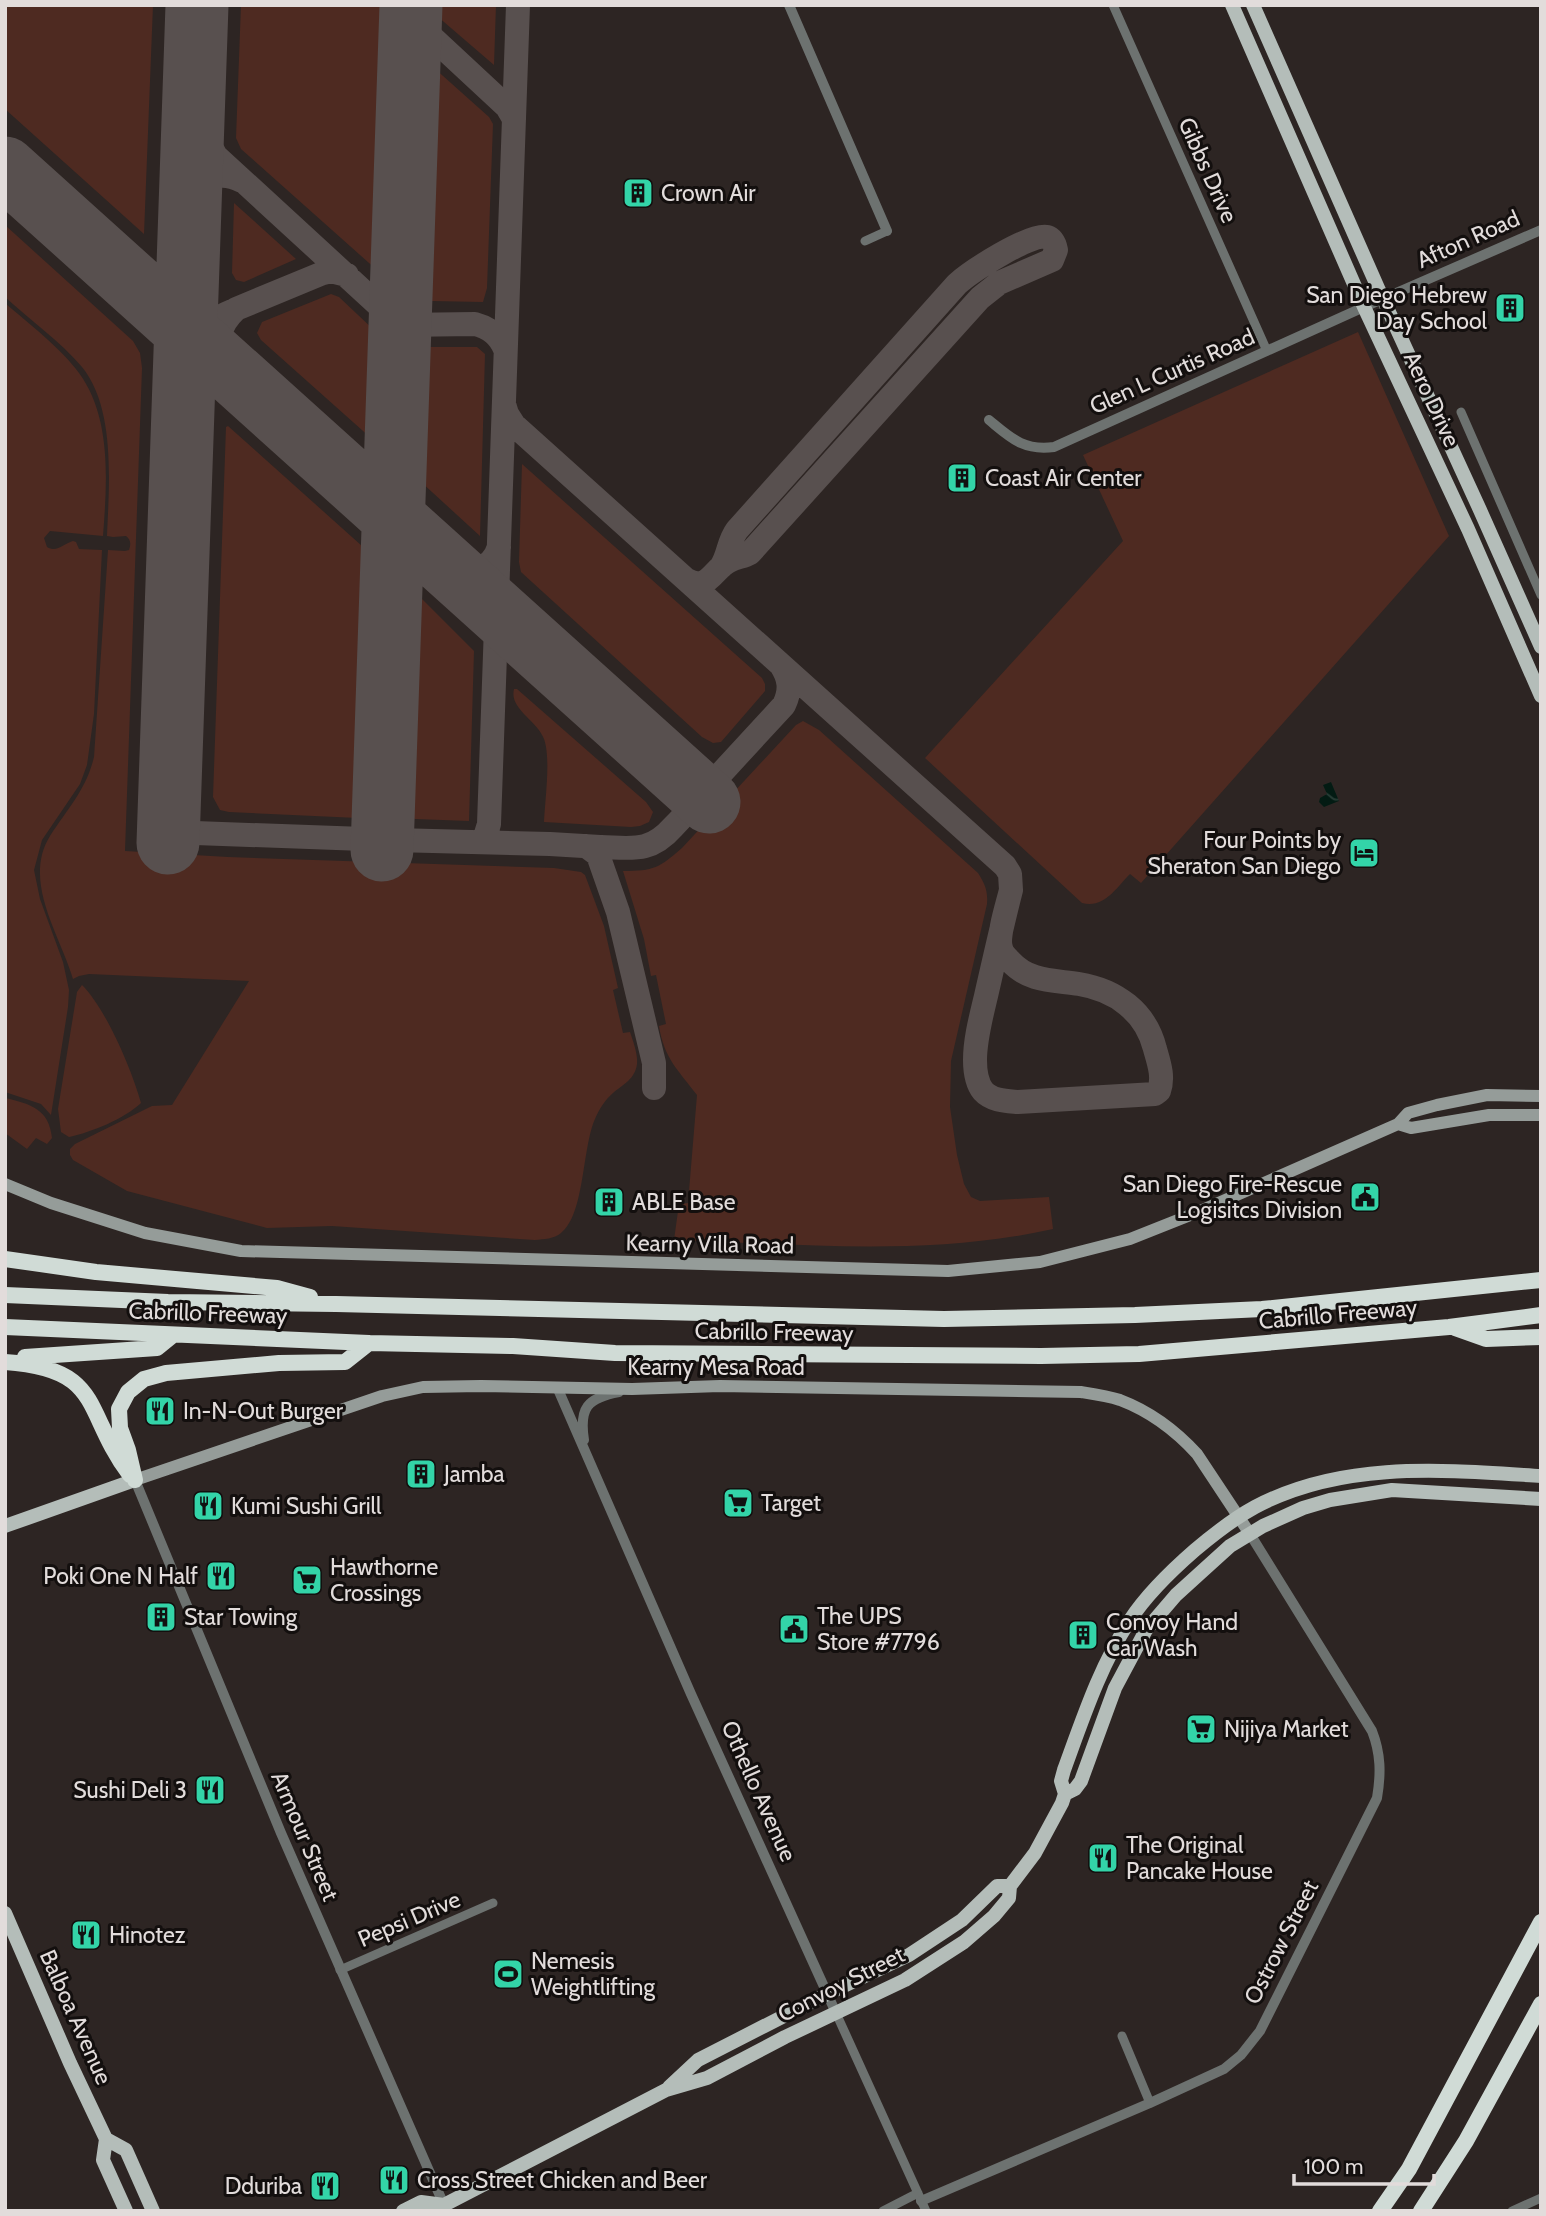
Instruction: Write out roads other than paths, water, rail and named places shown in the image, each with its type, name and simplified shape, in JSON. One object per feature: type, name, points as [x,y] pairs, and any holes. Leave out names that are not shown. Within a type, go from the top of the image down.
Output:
[{"type":"highway","points":[[5,1259],[96,1272],[277,1288],[336,1304]]},
{"type":"highway","points":[[1510,1283],[1541,1269]]},
{"type":"highway","points":[[5,1271],[96,1272]]},
{"type":"highway","name":"Cabrillo Freeway","points":[[5,1295],[169,1302],[944,1319],[1135,1315],[1262,1308],[1541,1280]]},
{"type":"highway","name":"Cabrillo Freeway","points":[[5,1327],[369,1343],[513,1346],[615,1353],[1041,1356],[1139,1354],[1449,1327],[1541,1315]]},
{"type":"highway","points":[[1449,1327],[1486,1339],[1541,1336]]},
{"type":"highway","points":[[5,1359],[157,1348],[173,1335]]},
{"type":"highway","points":[[135,1480],[120,1428],[119,1409],[128,1392],[144,1379],[166,1373],[279,1363],[345,1362],[369,1343]]},
{"type":"highway","points":[[5,1359],[54,1370],[74,1381],[87,1394],[111,1448],[135,1480]]},
{"type":"highway","points":[[1380,2211],[1409,2169],[1541,1922]]},
{"type":"highway","points":[[1421,2211],[1466,2141],[1541,2004]]},
{"type":"main road","name":"Aero Drive","points":[[1232,5],[1374,303],[1480,510],[1541,647]]},
{"type":"main road","name":"Aero Drive","points":[[1253,5],[1468,529],[1541,696]]},
{"type":"main road","name":"Kearny Villa Road","points":[[5,1184],[51,1203],[145,1233],[240,1251],[948,1271],[1040,1262],[1130,1239],[1398,1124],[1408,1113],[1487,1095],[1541,1096]]},
{"type":"main road","name":"Kearny Villa Road","points":[[1398,1124],[1411,1128],[1489,1115],[1541,1115]]},
{"type":"main road","name":"Kearny Mesa Road","points":[[135,1480],[382,1396],[423,1387],[632,1389],[720,1386],[1081,1392],[1119,1400],[1161,1421],[1197,1454],[1250,1534]]},
{"type":"main road","name":"Convoy Street","points":[[403,2211],[421,2202],[441,2208],[666,2090],[707,2078],[905,1980],[964,1942],[994,1916],[1009,1898],[1010,1886],[1035,1853],[1056,1816],[1065,1794],[1061,1781],[1064,1770],[1097,1680],[1130,1620],[1150,1594],[1184,1560],[1218,1531],[1256,1506],[1295,1490],[1324,1482],[1392,1471],[1433,1469],[1541,1476]]},
{"type":"main road","points":[[5,1526],[135,1480]]},
{"type":"main road","name":"Convoy Street","points":[[1065,1794],[1075,1789],[1081,1781],[1115,1688],[1146,1630],[1191,1581],[1230,1546],[1267,1524],[1303,1508],[1330,1500],[1392,1490],[1541,1499]]},
{"type":"main road","name":"Convoy Street","points":[[666,2090],[698,2060],[909,1955],[962,1920],[997,1886],[1010,1886]]},
{"type":"main road","points":[[934,1961],[941,1949],[978,1920],[982,1910],[979,1902]]},
{"type":"main road","name":"Balboa Avenue","points":[[5,1913],[106,2139],[103,2160],[126,2211]]},
{"type":"main road","name":"Balboa Avenue","points":[[106,2139],[126,2150],[153,2211]]},
{"type":"street","points":[[789,5],[887,231],[865,241]]},
{"type":"street","name":"Gibbs Drive","points":[[1113,5],[1267,351]]},
{"type":"street","name":"Afton Road","points":[[1374,303],[1541,230]]},
{"type":"street","name":"Glen L Curtis Road","points":[[989,420],[1017,443],[1042,449],[1054,447],[1374,303]]},
{"type":"street","points":[[1461,412],[1541,595]]},
{"type":"street","name":"Othello Avenue","points":[[557,1388],[921,2202]]},
{"type":"street","points":[[589,1463],[582,1429],[585,1409],[592,1400],[601,1395],[632,1389]]},
{"type":"street","name":"Armour Street","points":[[135,1480],[276,1823],[441,2208]]},
{"type":"street","name":"Ostrow Street","points":[[921,2202],[1150,2103],[1224,2069],[1241,2055],[1260,2031],[1377,1798],[1382,1773],[1378,1745],[1372,1731],[1250,1534]]},
{"type":"street","name":"Pepsi Drive","points":[[340,1970],[493,1903]]},
{"type":"street","points":[[1122,2036],[1150,2103]]},
{"type":"street","points":[[1512,2211],[1541,2198]]},
{"type":"street","points":[[883,2211],[921,2202]]},
{"type":"water","points":[[1331,782],[1339,801],[1324,807],[1319,802],[1320,798],[1327,794],[1323,785]]},
{"type":"place","name":"Crown Air","points":[[638,193]]},
{"type":"place","name":"San Diego Hebrew Day School","points":[[1510,308]]},
{"type":"place","name":"Coast Air Center","points":[[962,478]]},
{"type":"place","name":"Four Points by Sheraton San Diego","points":[[1364,853]]},
{"type":"place","name":"San Diego Fire-Rescue Logisitcs Division","points":[[1365,1197]]},
{"type":"place","name":"ABLE Base","points":[[609,1202]]},
{"type":"place","name":"In-N-Out Burger","points":[[160,1411]]},
{"type":"place","name":"Jamba","points":[[421,1474]]},
{"type":"place","name":"Target","points":[[738,1503]]},
{"type":"place","name":"Kumi Sushi Grill","points":[[208,1506]]},
{"type":"place","name":"Poki One N Half","points":[[221,1576]]},
{"type":"place","name":"Hawthorne Crossings","points":[[307,1580]]},
{"type":"place","name":"Star Towing","points":[[161,1617]]},
{"type":"place","name":"The UPS Store #7796","points":[[794,1629]]},
{"type":"place","name":"Convoy Hand Car Wash","points":[[1083,1635]]},
{"type":"place","name":"Nijiya Market","points":[[1201,1729]]},
{"type":"place","name":"Sushi Deli 3","points":[[210,1790]]},
{"type":"place","name":"The Original Pancake House","points":[[1103,1858]]},
{"type":"place","name":"Hinotez","points":[[86,1935]]},
{"type":"place","name":"Nemesis Weightlifting","points":[[508,1974]]},
{"type":"place","name":"Cross Street Chicken and Beer","points":[[394,2180]]},
{"type":"place","name":"Dduriba","points":[[325,2186]]}]
